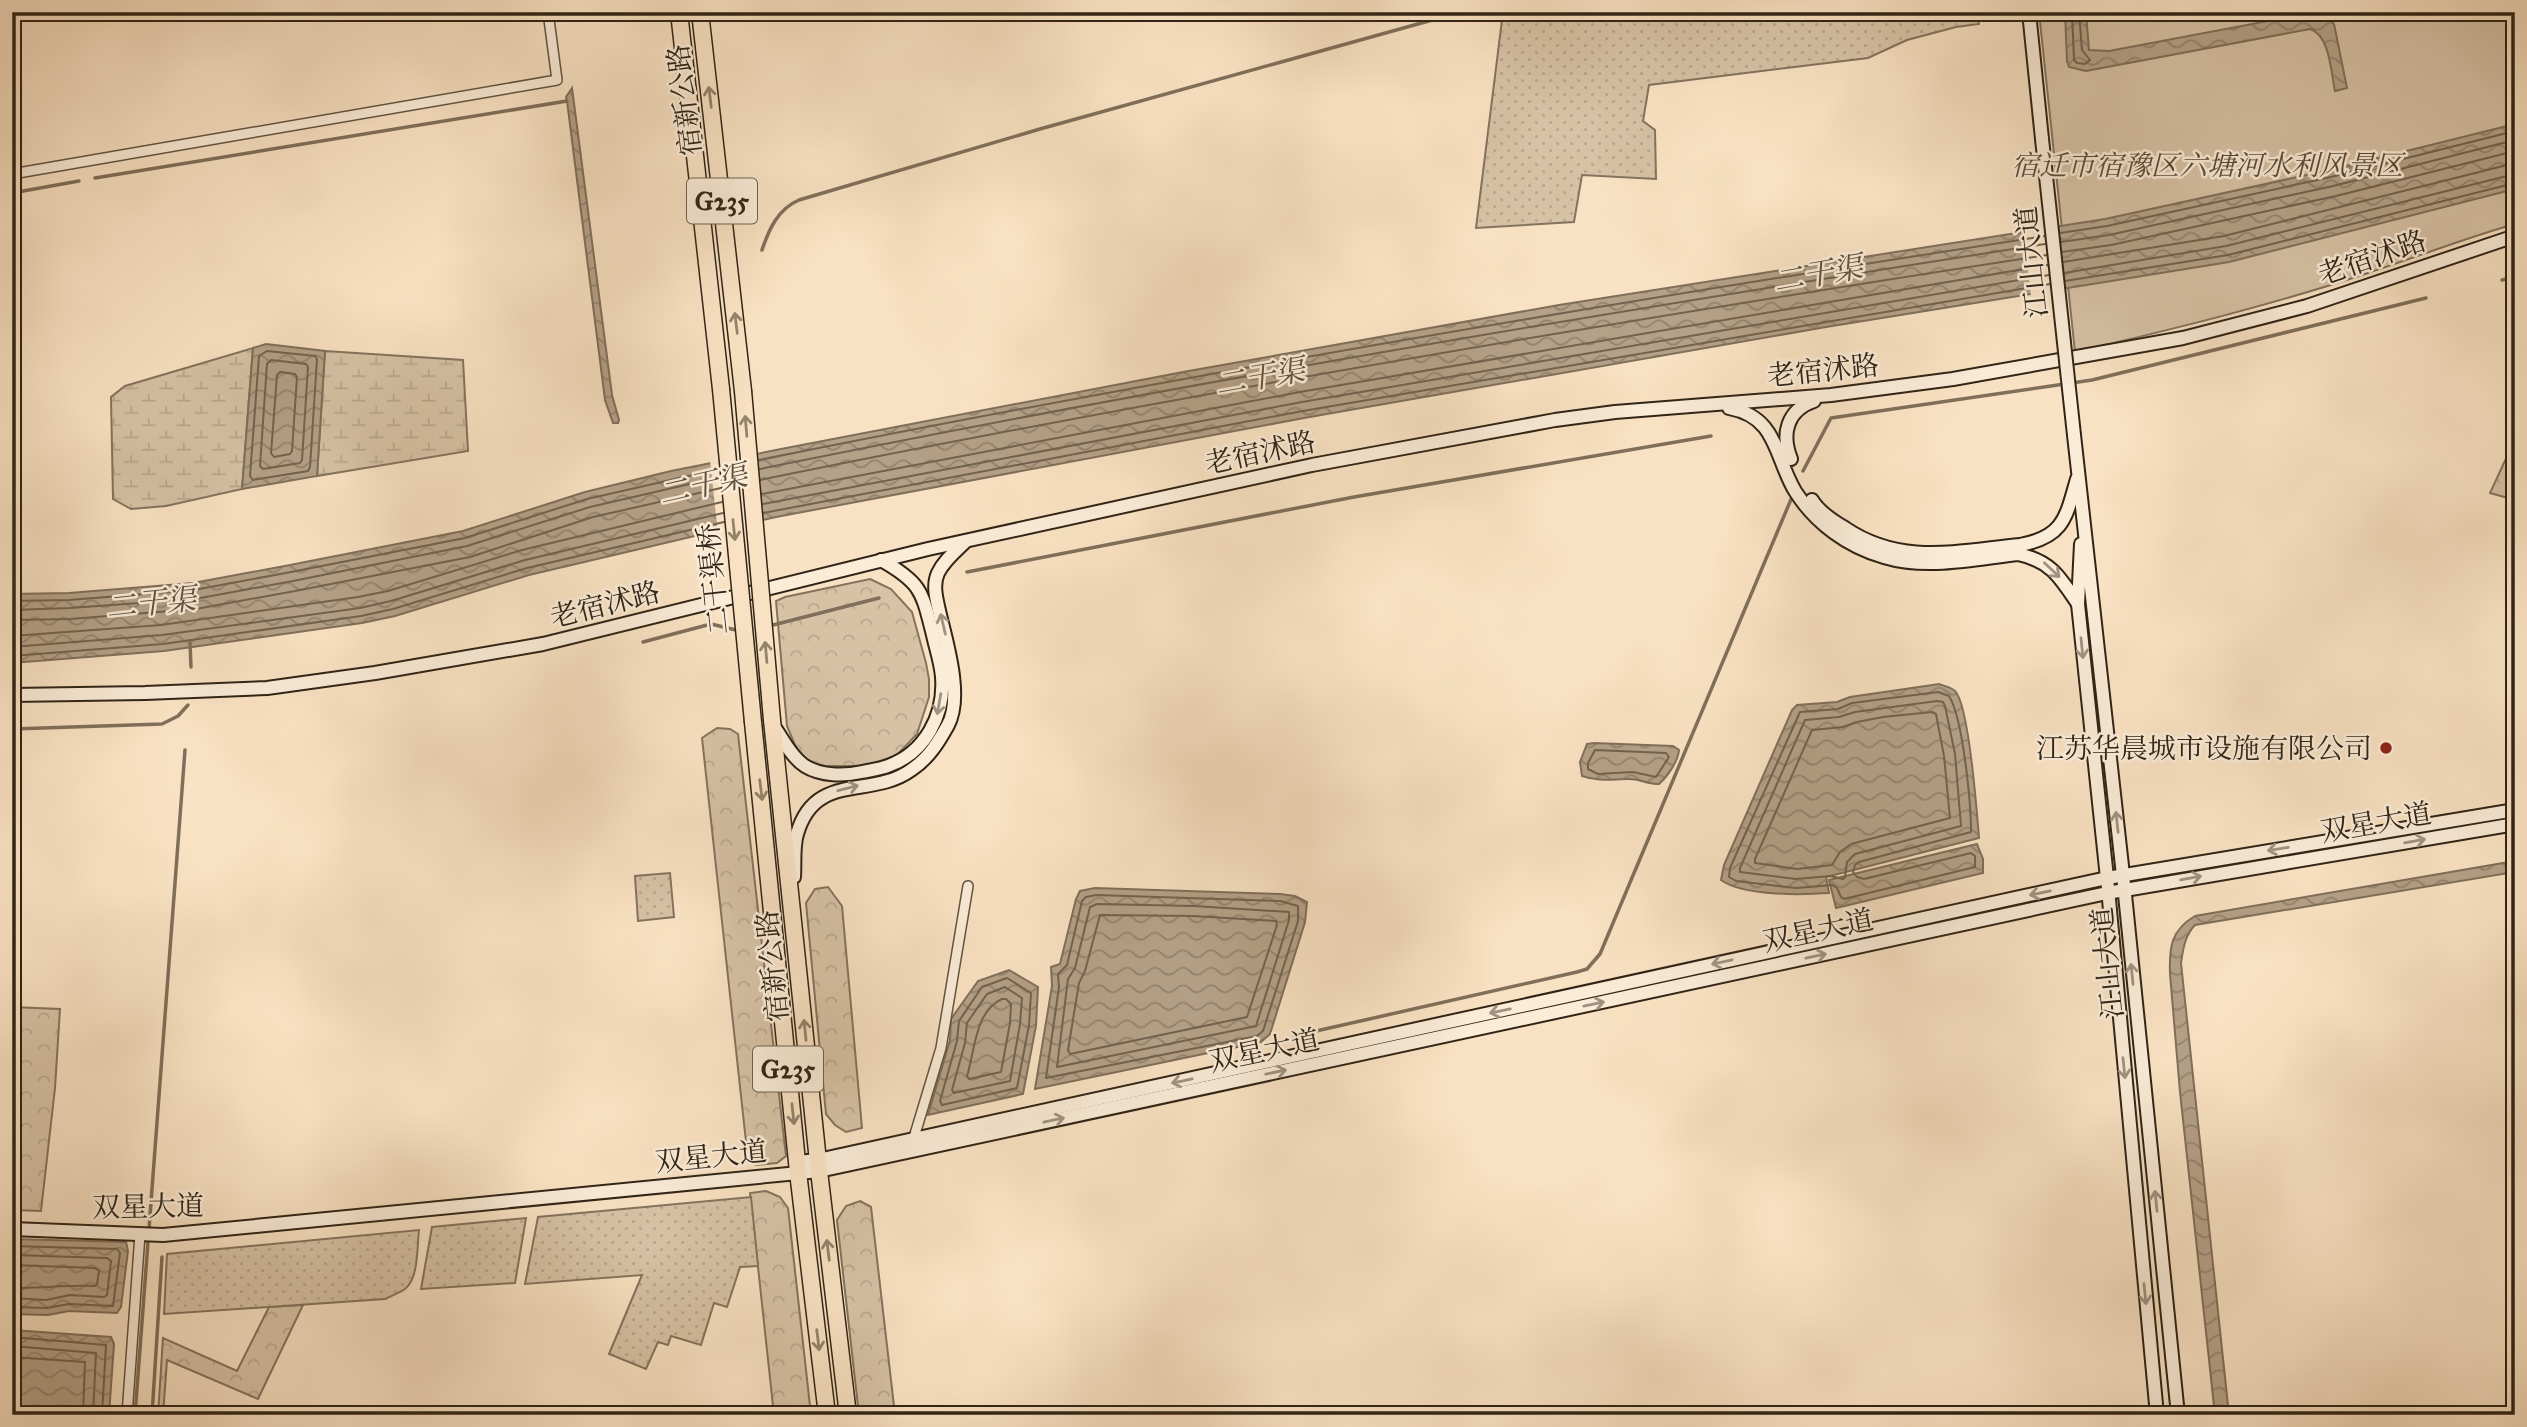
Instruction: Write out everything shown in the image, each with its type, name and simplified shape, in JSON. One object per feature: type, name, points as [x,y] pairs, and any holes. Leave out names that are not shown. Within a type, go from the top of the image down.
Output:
[{"type":"highway","name":"宿新公路","points":[[680,12],[721,389]]},
{"type":"highway","name":"宿新公路","points":[[700,12],[743,391]]},
{"type":"highway","name":"二干渠桥","points":[[721,389],[753,722]]},
{"type":"highway","name":"二干渠桥","points":[[743,391],[772,722]]},
{"type":"highway","name":"宿新公路","points":[[753,722],[798,1167],[827,1415]]},
{"type":"highway","name":"宿新公路","points":[[772,722],[848,1415]]},
{"type":"main road","name":"江山大道","points":[[2029,12],[2084,506],[2178,1415]]},
{"type":"main road","name":"老宿沭路","points":[[12,695],[267,688],[375,673],[543,644],[968,540],[1312,465],[1555,420],[1694,404],[1831,395],[2031,367],[2183,338],[2307,306],[2515,236]]},
{"type":"main road","points":[[1786,446],[1786,429],[1801,405],[1831,395]]},
{"type":"main road","points":[[1748,402],[1769,418],[1779,432],[1802,485],[1815,505],[1857,536],[1882,546],[1924,555],[2020,545],[2050,536],[2062,525],[2068,512],[2079,471]]},
{"type":"main road","points":[[1694,404],[1744,410],[1755,416],[1768,430],[1794,488],[1808,509],[1824,525],[1853,546],[1885,558],[1929,564],[2018,554],[2032,557],[2045,563],[2059,576],[2078,604]]},
{"type":"main road","name":"江山大道","points":[[2084,506],[2078,604],[2157,1415]]},
{"type":"main road","points":[[792,902],[797,835],[810,807],[823,796],[892,779],[910,771],[934,750],[950,721],[954,695],[950,657],[935,590],[937,574],[968,540]]},
{"type":"main road","points":[[772,722],[798,761],[807,768],[830,774],[858,773],[888,766],[911,755],[932,731],[940,706],[942,677],[924,600],[915,582],[881,561]]},
{"type":"main road","name":"双星大道","points":[[12,1229],[145,1234],[819,1166],[2106,878],[2515,810]]},
{"type":"main road","name":"双星大道","points":[[911,1145],[2107,893],[2515,824]]},
{"type":"street","points":[[12,174],[557,80],[548,12]]},
{"type":"street","points":[[911,1145],[941,1048],[968,886]]},
{"type":"street","points":[[127,1415],[145,1234]]},
{"type":"green space","points":[[1503,12],[1977,12],[1979,24],[1907,40],[1868,58],[1649,85],[1643,121],[1655,130],[1656,179],[1582,175],[1574,222],[1476,228]]},
{"type":"green space","name":"宿迁市宿豫区六塘河水利风景区","points":[[2039,12],[2515,12],[2515,224],[2296,296],[2075,352]]},
{"type":"green space","points":[[253,348],[242,489],[166,506],[131,509],[113,499],[111,397],[125,386]]},
{"type":"green space","points":[[325,351],[463,360],[468,451],[317,476]]},
{"type":"green space","points":[[2515,439],[2515,500],[2490,493]]},
{"type":"green space","points":[[870,579],[891,589],[912,612],[929,679],[929,697],[917,734],[896,756],[864,766],[825,766],[808,762],[797,750],[787,726],[776,601]]},
{"type":"green space","points":[[717,728],[730,729],[738,734],[786,1156],[777,1163],[756,1165],[748,1160],[702,738]]},
{"type":"green space","points":[[670,873],[674,917],[638,921],[635,876]]},
{"type":"green space","points":[[828,887],[842,906],[862,1128],[846,1132],[835,1125],[826,1114],[806,903],[815,889]]},
{"type":"green space","points":[[12,1007],[60,1009],[55,1088],[41,1211],[12,1210]]},
{"type":"green space","points":[[766,1191],[780,1197],[788,1208],[811,1415],[774,1415],[750,1193]]},
{"type":"green space","points":[[751,1197],[758,1266],[740,1267],[727,1307],[714,1303],[701,1345],[671,1336],[668,1345],[658,1342],[646,1369],[609,1354],[642,1275],[525,1284],[538,1217]]},
{"type":"green space","points":[[860,1201],[871,1207],[895,1415],[859,1415],[837,1220],[846,1206]]},
{"type":"green space","points":[[526,1218],[515,1283],[421,1289],[432,1227]]},
{"type":"green space","points":[[419,1230],[416,1261],[410,1284],[385,1299],[164,1314],[167,1254]]},
{"type":"green space","points":[[303,1305],[258,1399],[167,1360],[163,1415],[158,1415],[163,1338],[237,1371],[269,1307]]},
{"type":"water","points":[[2065,12],[2086,12],[2089,50],[2109,51],[2305,14],[2321,15],[2334,24],[2347,88],[2335,91],[2326,47],[2317,33],[2310,29],[2086,71],[2069,67]]},
{"type":"water","points":[[572,88],[612,395],[618,423],[613,423],[605,400],[566,97]]},
{"type":"water","name":"二干渠","points":[[2515,124],[2515,189],[2229,262],[1826,327],[1304,418],[776,517],[529,575],[395,616],[362,623],[164,651],[12,663],[12,594],[69,593],[193,583],[290,565],[463,531],[585,492],[781,449],[1183,372],[1559,305],[2105,219],[2330,170]]},
{"type":"water","points":[[266,344],[325,351],[317,476],[242,489],[253,348]]},
{"type":"water","points":[[1939,684],[1955,691],[1960,700],[1972,760],[1979,838],[1826,877],[1829,893],[1757,892],[1721,880],[1724,865],[1792,710],[1797,705],[1837,702],[1850,697]]},
{"type":"water","points":[[1587,744],[1673,746],[1679,750],[1672,768],[1659,784],[1633,779],[1600,780],[1582,776],[1580,762]]},
{"type":"water","points":[[1977,844],[1983,859],[1983,873],[1836,908],[1829,880]]},
{"type":"water","points":[[2515,861],[2515,872],[2195,925],[2189,933],[2181,963],[2229,1415],[2215,1415],[2170,974],[2171,947],[2176,933],[2195,916]]},
{"type":"water","points":[[1095,888],[1280,894],[1295,896],[1307,902],[1305,922],[1270,1034],[1261,1042],[1035,1089],[1052,986],[1051,967],[1060,964],[1080,891]]},
{"type":"water","points":[[1009,970],[1038,987],[1036,1026],[1023,1094],[928,1115],[950,1040],[951,1019],[978,981]]},
{"type":"water","points":[[12,1239],[126,1242],[128,1251],[121,1307],[117,1313],[69,1311],[48,1315],[12,1314]]},
{"type":"water","points":[[12,1330],[111,1337],[114,1344],[109,1415],[12,1415]]},
{"type":"pier","points":[[2056,223],[2064,292],[2031,297],[2023,228]]},
{"type":"pier","points":[[753,451],[761,524],[718,534],[710,460]]},
{"type":"waterway","points":[[762,250],[775,221],[785,209],[799,200],[1040,129],[1461,12]]},
{"type":"waterway","points":[[95,178],[567,101]]},
{"type":"waterway","points":[[12,193],[79,181]]},
{"type":"waterway","points":[[2502,280],[2515,277]]},
{"type":"waterway","points":[[1803,471],[1831,418],[2092,380],[2426,298]]},
{"type":"waterway","points":[[967,572],[1354,497],[1711,436]]},
{"type":"waterway","points":[[1294,1036],[1587,969],[1600,954],[1792,497]]},
{"type":"waterway","points":[[769,626],[879,598]]},
{"type":"waterway","points":[[643,642],[711,624],[740,631]]},
{"type":"waterway","points":[[190,643],[191,667]]},
{"type":"waterway","points":[[12,729],[162,724],[178,716],[188,705]]},
{"type":"waterway","points":[[135,1415],[185,750]]},
{"type":"waterway","points":[[152,1415],[162,1257]]},
{"type":"place","name":"江苏华晨城市设施有限公司","points":[[2386,748]]}]
